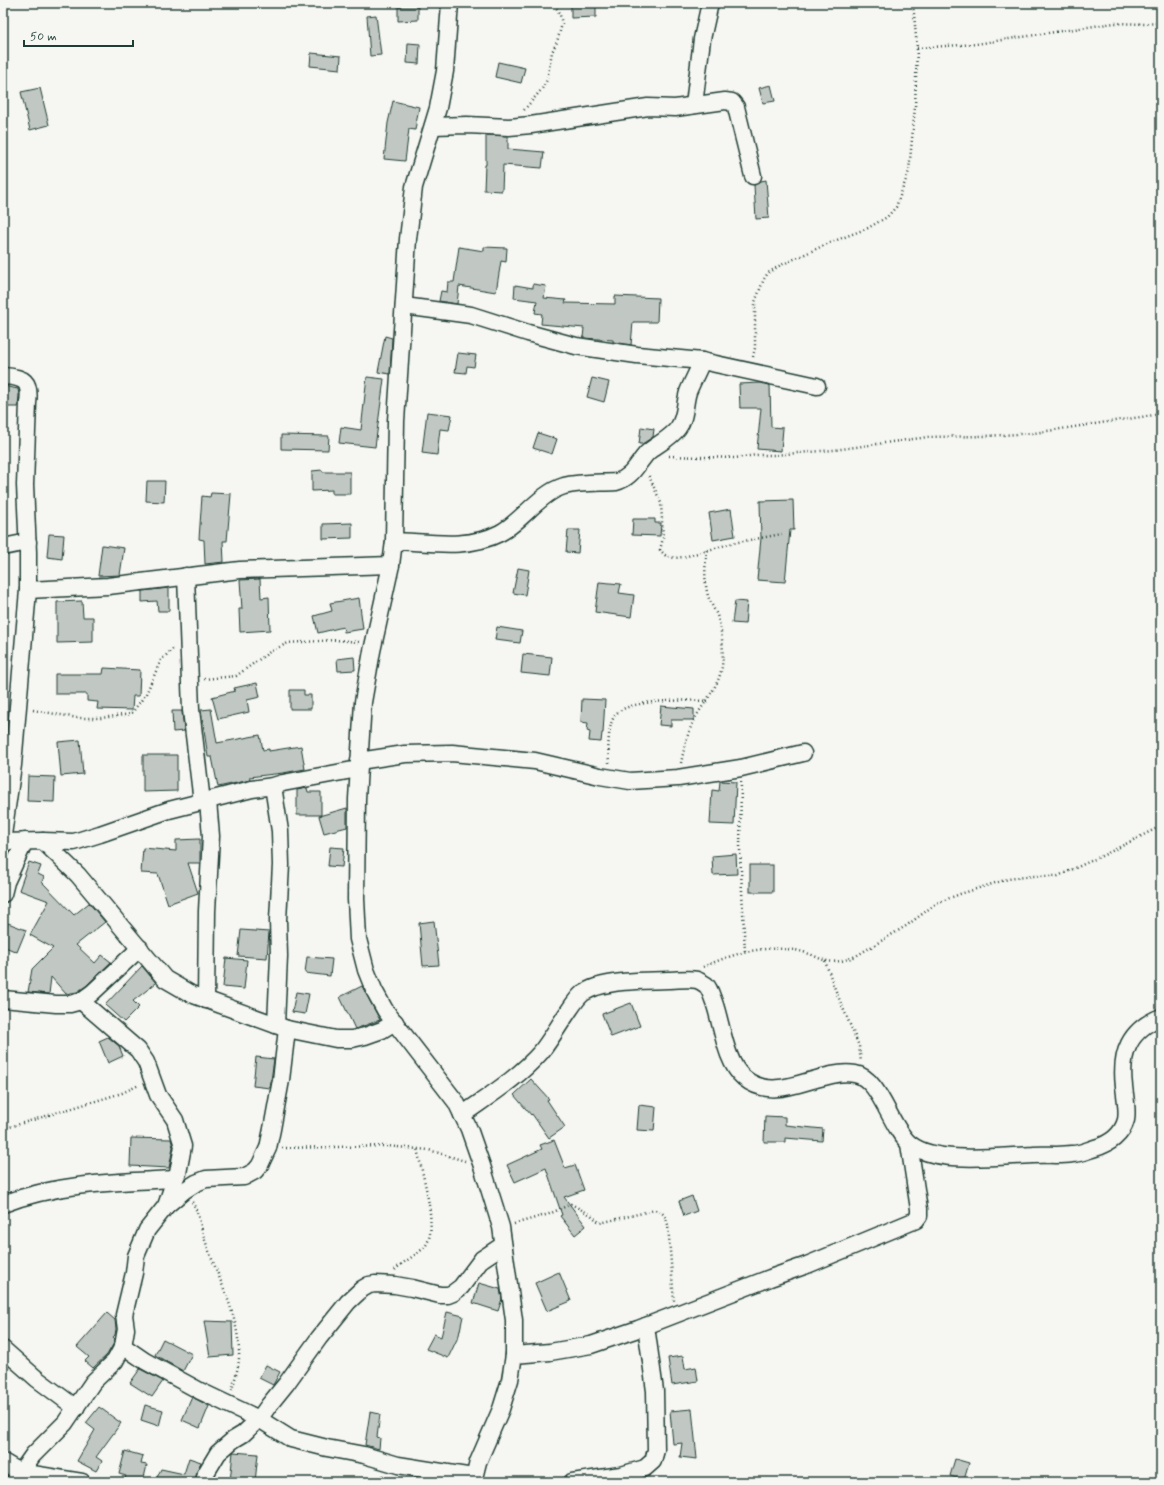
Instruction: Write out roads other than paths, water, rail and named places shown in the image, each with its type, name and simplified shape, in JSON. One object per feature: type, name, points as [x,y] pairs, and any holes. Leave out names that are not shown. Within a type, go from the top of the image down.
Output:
[{"type":"street","points":[[123,1346],[145,1361],[200,1391],[258,1419],[291,1438],[327,1448],[364,1454],[398,1465],[473,1480],[478,1462],[501,1409],[510,1380],[514,1355],[514,1320],[500,1227],[482,1166],[469,1129],[456,1102],[395,1022],[374,990],[366,970],[358,939],[356,899],[358,765],[363,702],[391,565],[394,541],[396,421],[408,239],[414,187],[433,126],[445,70],[450,3]]},
{"type":"street","points":[[694,105],[702,39],[710,3]]},
{"type":"street","points":[[433,126],[468,125],[509,127],[648,107],[675,108],[725,101],[732,102],[736,107],[753,176]]},
{"type":"street","points":[[404,306],[471,316],[576,346],[637,355],[702,361],[817,386]]},
{"type":"street","points":[[394,541],[458,544],[479,540],[500,533],[541,499],[559,488],[573,484],[622,481],[644,457],[678,428],[684,415],[688,393],[702,361]]},
{"type":"street","points":[[3,376],[20,378],[29,388],[25,484],[28,542],[28,590],[18,707],[3,835]]},
{"type":"street","points":[[3,547],[28,542]]},
{"type":"street","points":[[28,590],[108,586],[240,570],[391,565]]},
{"type":"street","points":[[186,576],[191,710],[211,836],[207,911],[206,1000]]},
{"type":"street","points":[[3,842],[43,840],[74,842],[169,810],[252,789],[273,786],[405,754],[452,753],[535,761],[630,781],[678,778],[742,768],[803,753]]},
{"type":"street","points":[[3,1204],[37,1193],[65,1187],[180,1184],[196,1183],[206,1179],[236,1178],[250,1175],[260,1165],[268,1148],[281,1080],[278,920],[281,865],[280,831],[273,786]]},
{"type":"street","points":[[43,840],[78,875],[165,979],[191,994],[281,1027],[336,1039],[352,1039],[365,1036],[382,1030],[395,1022]]},
{"type":"street","points":[[3,894],[6,882],[25,841]]},
{"type":"street","points":[[3,999],[56,1004],[70,1004],[81,1001],[92,993],[140,948]]},
{"type":"street","points":[[462,1115],[524,1070],[550,1041],[574,1003],[582,994],[594,987],[610,984],[680,979],[697,980],[706,985],[710,992],[717,1010],[728,1052],[735,1068],[743,1078],[752,1083],[768,1088],[778,1089],[832,1074],[855,1074],[863,1076],[872,1084],[896,1127],[909,1144],[930,1154],[966,1157],[1074,1154],[1099,1147],[1114,1139],[1122,1129],[1126,1119],[1123,1076],[1125,1052],[1129,1042],[1137,1032],[1145,1025],[1161,1017]]},
{"type":"street","points":[[17,1477],[33,1455],[65,1423],[93,1382],[115,1360],[123,1346],[126,1329],[124,1315],[134,1273],[136,1256],[147,1230],[166,1206],[180,1184],[178,1173],[183,1146],[175,1120],[158,1095],[146,1062],[138,1050],[81,1001]]},
{"type":"street","points":[[514,1355],[550,1352],[591,1345],[646,1326],[807,1265],[916,1220],[919,1216],[919,1209],[909,1144]]},
{"type":"street","points":[[204,1482],[206,1473],[218,1453],[233,1440],[243,1434],[258,1419],[348,1302],[362,1289],[369,1285],[382,1284],[407,1287],[440,1295],[448,1295],[461,1287],[482,1259],[503,1245]]},
{"type":"street","points":[[572,1482],[621,1475],[645,1468],[653,1460],[656,1450],[655,1392],[646,1326]]},
{"type":"street","points":[[3,1349],[37,1379],[76,1408]]},
{"type":"street","points":[[3,1462],[17,1477],[82,1482]]}]
